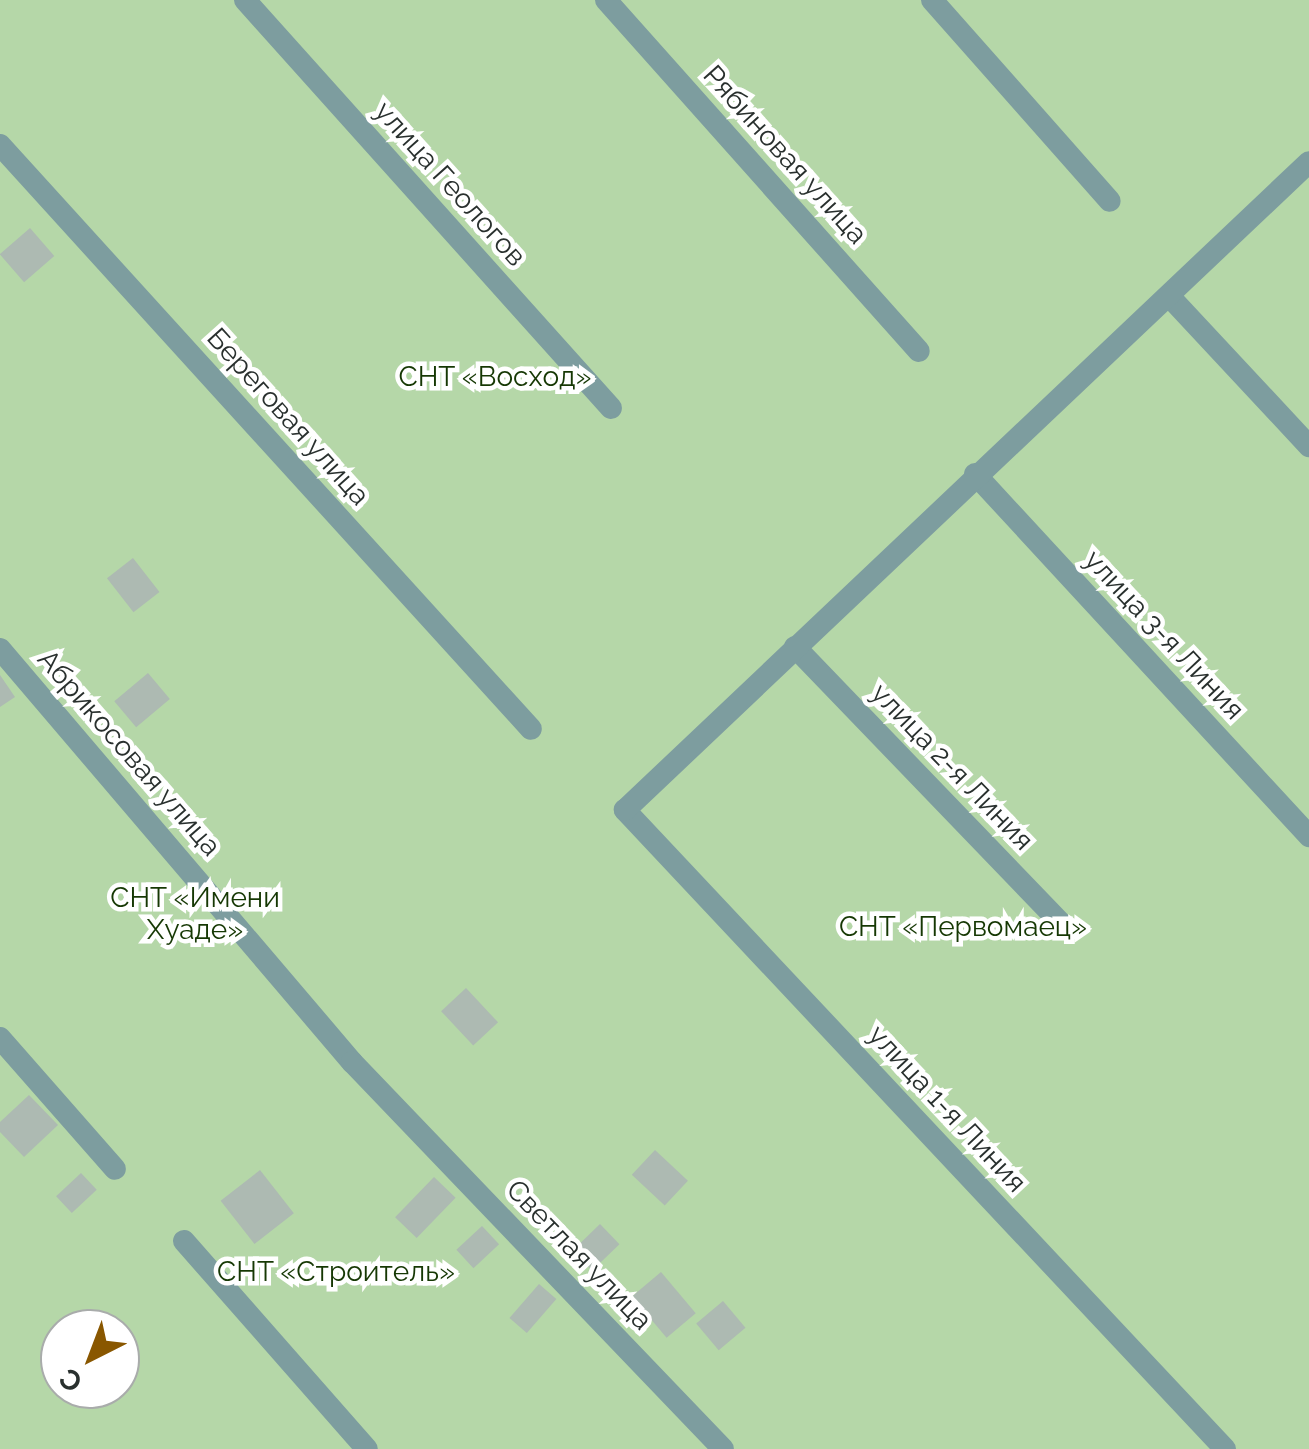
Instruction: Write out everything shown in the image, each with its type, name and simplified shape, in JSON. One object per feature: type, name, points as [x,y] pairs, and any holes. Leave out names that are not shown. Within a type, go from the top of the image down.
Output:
[{"type":"street","name":"улица Геологов","points":[[245,0],[611,408]]},
{"type":"street","name":"Рябиновая улица","points":[[606,0],[919,351]]},
{"type":"street","points":[[932,0],[1110,201]]},
{"type":"street","name":"Береговая улица","points":[[0,144],[530,730]]},
{"type":"street","points":[[796,647],[974,474],[1170,296],[1309,162]]},
{"type":"street","points":[[1170,296],[1309,446]]},
{"type":"street","name":"улица 3-я Линия","points":[[974,474],[1309,836]]},
{"type":"street","name":"улица 1-я Линия","points":[[796,647],[625,810],[1225,1449]]},
{"type":"street","name":"улица 2-я Линия","points":[[796,647],[1066,929]]},
{"type":"street","name":"Абрикосовая улица","points":[[0,649],[391,1102]]},
{"type":"street","points":[[0,1038],[115,1169]]},
{"type":"street","name":"Светлая улица","points":[[391,1102],[723,1449]]},
{"type":"street","points":[[184,1241],[367,1449]]},
{"type":"green space","points":[[0,0],[1309,0],[1309,1449],[0,1449]]},
{"type":"building","points":[[30,228],[54,256],[24,282],[0,254]]},
{"type":"building","points":[[133,558],[159,592],[133,612],[107,578]]},
{"type":"building","points":[[148,673],[170,699],[136,727],[114,701]]},
{"type":"building","points":[[0,675],[15,697],[0,707]]},
{"type":"building","points":[[466,988],[498,1022],[473,1046],[441,1011]]},
{"type":"building","points":[[29,1095],[58,1125],[24,1157],[0,1132],[0,1122]]},
{"type":"building","points":[[655,1150],[688,1181],[665,1206],[632,1175]]},
{"type":"building","points":[[260,1170],[294,1213],[254,1244],[221,1201]]},
{"type":"building","points":[[81,1173],[97,1190],[72,1213],[56,1196]]},
{"type":"building","points":[[434,1177],[456,1198],[417,1238],[395,1217]]},
{"type":"building","points":[[600,1224],[619,1244],[592,1271],[573,1250]]},
{"type":"building","points":[[482,1226],[499,1244],[473,1268],[456,1250]]},
{"type":"building","points":[[661,1272],[696,1313],[667,1338],[632,1296]]},
{"type":"building","points":[[539,1284],[556,1299],[527,1333],[509,1318]]},
{"type":"building","points":[[723,1301],[745,1328],[719,1350],[696,1323]]},
{"type":"park label","name":"СНТ «Восход»","points":[[495,377]]},
{"type":"park label","name":"СНТ «Имени Хуаде»","points":[[195,914]]},
{"type":"park label","name":"СНТ «Первомаец»","points":[[963,927]]},
{"type":"park label","name":"СНТ «Строитель»","points":[[336,1272]]}]
